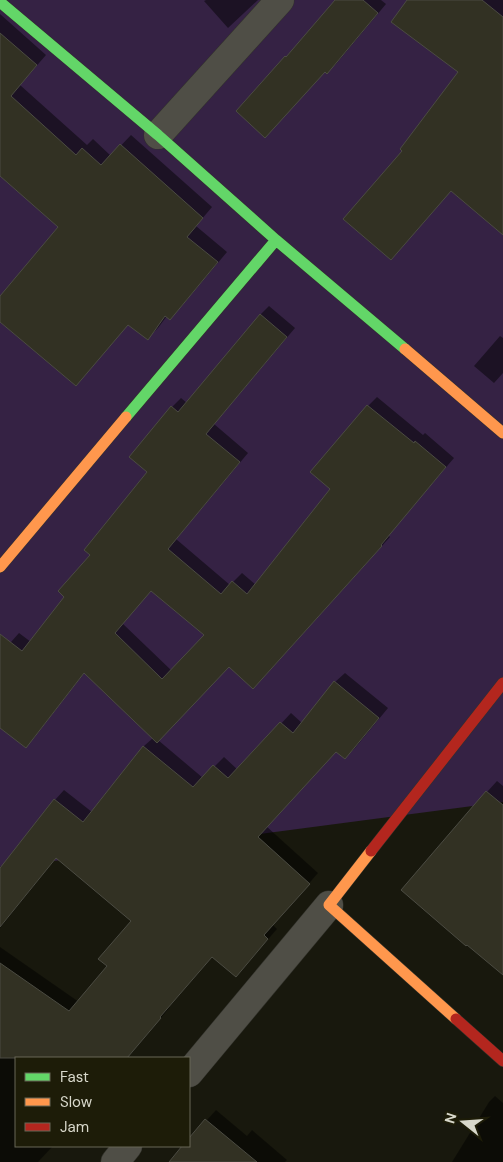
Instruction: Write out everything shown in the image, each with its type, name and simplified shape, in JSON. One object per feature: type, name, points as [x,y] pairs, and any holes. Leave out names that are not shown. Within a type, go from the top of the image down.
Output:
[{"type":"street","points":[[158,135],[280,0]]},
{"type":"street","points":[[0,2],[158,135],[276,240],[503,433]]},
{"type":"street","points":[[0,567],[276,240]]},
{"type":"street","points":[[190,1072],[329,905],[503,682]]},
{"type":"street","points":[[329,905],[503,1061]]},
{"type":"street","points":[[115,1162],[127,1147]]},
{"type":"shaded area","points":[[0,0],[503,0],[503,802],[0,868]]},
{"type":"building","points":[[335,0],[363,0],[378,13],[327,74],[325,72],[265,138],[236,111]]},
{"type":"building","points":[[407,0],[482,0],[503,17],[503,235],[451,191],[391,260],[343,219],[402,151],[400,149],[458,72],[391,22]]},
{"type":"building","points":[[0,33],[37,65],[11,96],[76,155],[82,148],[101,165],[120,144],[203,218],[187,237],[218,262],[170,320],[165,316],[148,340],[128,325],[76,386],[0,322],[0,296],[58,227],[0,176]]},
{"type":"building","points":[[260,314],[287,337],[206,434],[240,462],[168,549],[221,594],[232,581],[247,594],[330,489],[310,472],[367,405],[446,467],[382,546],[253,689],[229,667],[157,743],[84,673],[26,748],[0,728],[0,634],[22,651],[64,597],[58,591],[90,555],[84,550],[147,472],[129,457],[171,406],[178,412]],"holes":[[[151,591],[204,635],[162,679],[115,633]]]},
{"type":"building","points":[[334,681],[379,718],[345,759],[336,752],[258,837],[310,884],[264,935],[268,939],[236,977],[212,957],[128,1057],[0,1058],[0,963],[69,1011],[107,966],[98,959],[131,921],[56,858],[0,927],[0,868],[54,799],[83,822],[143,746],[193,787],[213,765],[228,778],[280,722],[293,733]]},
{"type":"building","points":[[486,791],[503,805],[503,975],[401,890]]},
{"type":"building","points":[[205,1119],[257,1162],[169,1162],[181,1147],[190,1147],[190,1137]]},
{"type":"traffic: fast","points":[[0,2],[158,135],[276,240],[405,349]]},
{"type":"traffic: fast","points":[[126,417],[276,240]]},
{"type":"traffic: slow","points":[[405,349],[503,433]]},
{"type":"traffic: slow","points":[[0,567],[126,417]]},
{"type":"traffic: slow","points":[[371,851],[329,905],[456,1019]]},
{"type":"traffic: jam","points":[[371,851],[503,683]]},
{"type":"traffic: jam","points":[[456,1019],[503,1061]]}]
